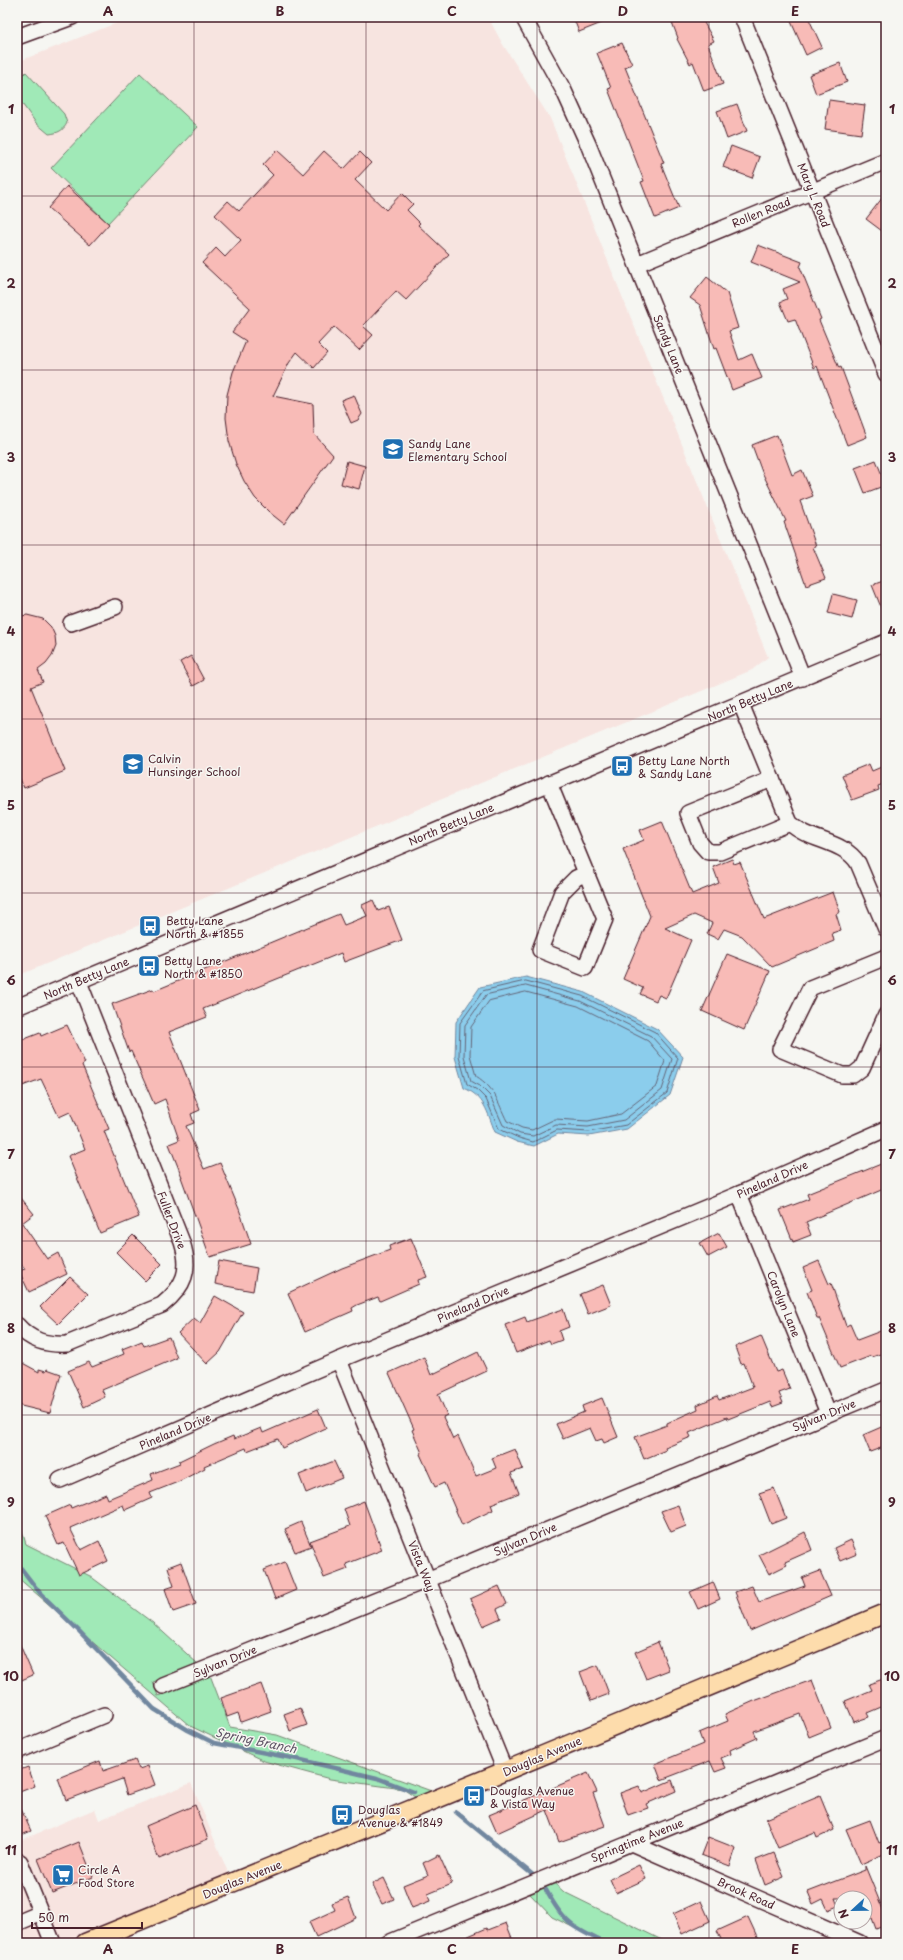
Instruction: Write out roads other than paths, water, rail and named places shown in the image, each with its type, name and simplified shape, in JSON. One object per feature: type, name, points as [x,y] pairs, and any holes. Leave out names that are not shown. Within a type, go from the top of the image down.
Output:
[{"type":"main road","name":"Douglas Avenue","points":[[85,1943],[886,1613]]},
{"type":"street","points":[[17,37],[72,17]]},
{"type":"street","name":"Sandy Lane","points":[[523,17],[564,91],[636,264],[803,678]]},
{"type":"street","name":"Mary L Road","points":[[742,17],[886,374]]},
{"type":"street","name":"Rollen Road","points":[[636,264],[886,161]]},
{"type":"street","points":[[71,623],[115,607]]},
{"type":"street","name":"North Betty Lane","points":[[17,1007],[886,642]]},
{"type":"street","points":[[741,704],[790,823],[799,832],[846,850],[854,856],[886,929]]},
{"type":"street","points":[[772,779],[688,813],[697,837],[708,852],[720,852],[790,823]]},
{"type":"street","points":[[549,783],[587,873],[605,919],[585,968],[540,950],[562,892],[576,878],[587,873]]},
{"type":"street","points":[[886,957],[810,988],[780,1048],[842,1075],[853,1075],[862,1068],[886,1015]]},
{"type":"street","name":"Fuller Drive","points":[[17,1325],[25,1333],[38,1341],[52,1345],[67,1344],[162,1305],[174,1296],[186,1272],[187,1258],[182,1242],[79,982]]},
{"type":"street","name":"Pineland Drive","points":[[60,1480],[339,1360],[739,1194],[886,1129]]},
{"type":"street","name":"Carolyn Lane","points":[[739,1194],[828,1413]]},
{"type":"street","name":"Vista Way","points":[[339,1360],[505,1771]]},
{"type":"street","name":"Sylvan Drive","points":[[163,1686],[427,1580],[886,1390]]},
{"type":"street","points":[[17,1751],[104,1715]]},
{"type":"street","name":"Springtime Avenue","points":[[388,1943],[886,1738]]},
{"type":"street","name":"Brook Road","points":[[632,1843],[860,1943]]},
{"type":"street","points":[[17,1863],[20,1862],[53,1943]]},
{"type":"street","points":[[17,1923],[41,1913]]},
{"type":"water","points":[[526,977],[583,992],[657,1029],[683,1057],[670,1095],[627,1129],[589,1136],[558,1134],[534,1146],[517,1142],[495,1132],[481,1101],[477,1096],[464,1088],[455,1057],[456,1022],[480,987]]},
{"type":"waterway","name":"Spring Branch","points":[[17,1563],[40,1593],[154,1709],[188,1730],[214,1743],[297,1759],[377,1778],[414,1792]]},
{"type":"waterway","name":"Spring Branch","points":[[456,1812],[533,1875]]},
{"type":"waterway","name":"Spring Branch","points":[[546,1890],[558,1910],[570,1923],[584,1933],[605,1943]]},
{"type":"place","name":"Sandy Lane Elementary School","points":[[393,449]]},
{"type":"place","name":"Calvin Hunsinger School","points":[[133,764]]},
{"type":"place","name":"Betty Lane North & Sandy Lane","points":[[622,766]]},
{"type":"place","name":"Betty Lane North & #1855","points":[[150,926]]},
{"type":"place","name":"Betty Lane North & #1850","points":[[149,966]]},
{"type":"place","name":"Douglas Avenue & Vista Way","points":[[474,1796]]},
{"type":"place","name":"Douglas Avenue & #1849","points":[[342,1815]]},
{"type":"place","name":"Circle A Food Store","points":[[63,1875]]}]
